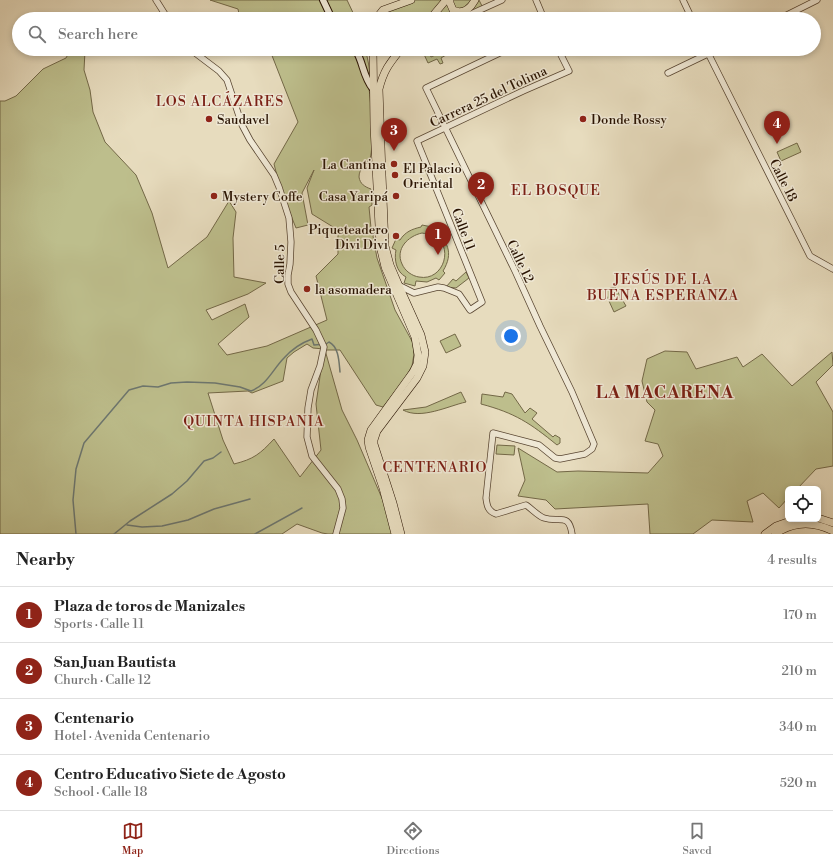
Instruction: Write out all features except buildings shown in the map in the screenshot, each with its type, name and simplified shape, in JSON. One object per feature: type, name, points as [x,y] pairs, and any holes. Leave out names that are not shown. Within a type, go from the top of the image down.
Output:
[{"type":"main road","points":[[324,0],[329,12]]},
{"type":"main road","points":[[396,5],[402,0]]},
{"type":"main road","points":[[381,12],[383,10],[411,0]]},
{"type":"main road","points":[[436,12],[446,0]]},
{"type":"main road","points":[[450,0],[453,10],[464,12],[470,8],[475,0]]},
{"type":"main road","points":[[359,56],[367,81],[376,89]]},
{"type":"main road","points":[[374,56],[376,89],[378,237],[383,261],[395,285],[415,337],[418,350],[417,360],[413,372],[368,440],[383,488],[394,531]]},
{"type":"main road","points":[[376,89],[386,68],[395,56]]},
{"type":"main road","points":[[374,432],[374,444],[393,503],[400,534]]},
{"type":"main road","points":[[821,519],[833,523]]},
{"type":"main road","points":[[764,534],[776,526],[787,522]]},
{"type":"main road","points":[[775,534],[782,529],[808,523],[816,524],[833,531]]},
{"type":"street","points":[[156,0],[164,12]]},
{"type":"street","points":[[475,12],[502,0]]},
{"type":"street","points":[[536,0],[541,12]]},
{"type":"street","points":[[683,0],[689,12]]},
{"type":"street","points":[[793,12],[816,0]]},
{"type":"street","name":"Calle 5","points":[[199,56],[227,80],[242,125],[250,140],[274,175],[289,218],[291,242],[288,284],[291,292],[316,330],[324,347],[320,366],[310,396],[307,438],[312,456],[338,489],[342,499],[343,508],[336,534]]},
{"type":"street","name":"Calle 12","points":[[493,56],[426,88],[572,392],[594,446],[589,452],[571,458],[558,459],[540,445],[493,433],[486,498],[489,510],[496,514],[526,505],[545,518],[562,519],[569,522],[572,534]]},
{"type":"street","name":"Carrera 25 del Tolima","points":[[417,141],[569,71],[562,56]]},
{"type":"street","points":[[668,73],[698,56]]},
{"type":"street","name":"Calle 18","points":[[710,56],[810,256],[833,269]]},
{"type":"street","name":"Calle 11","points":[[395,285],[414,293],[444,288],[459,294],[470,310],[482,302],[482,298],[468,269],[417,141]]},
{"type":"street","points":[[394,531],[400,534]]},
{"type":"green space","points":[[210,0],[347,0],[353,12],[239,12],[238,9]]},
{"type":"green space","points":[[401,0],[479,0],[483,8],[475,12],[386,12]]},
{"type":"green space","points":[[67,56],[85,56],[84,70],[90,90],[93,112],[105,142],[136,175],[152,213],[168,268],[207,237],[229,201],[236,212],[233,238],[234,277],[266,283],[248,294],[206,310],[212,320],[245,304],[249,317],[218,344],[227,355],[267,346],[327,320],[316,276],[338,254],[338,230],[312,214],[307,188],[314,170],[302,193],[308,225],[296,228],[281,191],[274,164],[298,122],[272,56],[367,56],[370,74],[369,89],[372,145],[370,158],[361,169],[359,177],[360,182],[363,185],[371,189],[372,205],[369,207],[371,228],[375,229],[373,236],[377,258],[395,310],[413,343],[414,354],[412,366],[404,380],[383,407],[376,405],[340,350],[325,350],[342,410],[357,440],[384,503],[392,534],[328,534],[297,524],[282,534],[0,534],[0,101],[5,101],[16,96],[43,69],[66,58]],"holes":[[[307,344],[313,348],[324,349],[316,404],[321,450],[300,477],[274,439],[265,449],[256,455],[247,460],[234,464],[223,440],[208,393],[248,391],[252,393],[283,381],[287,358]]]},
{"type":"green space","points":[[425,56],[444,56],[441,58],[443,63],[440,64],[437,59],[428,63]]},
{"type":"green space","points":[[797,143],[801,152],[781,161],[777,152]]},
{"type":"green space","points":[[422,225],[432,227],[432,230],[442,238],[448,248],[449,253],[443,271],[445,273],[439,280],[436,278],[427,282],[416,281],[415,286],[404,283],[406,277],[398,269],[395,257],[396,250],[392,248],[396,239],[400,240],[409,231],[421,227]],"holes":[[[422,233],[431,234],[439,239],[445,253],[444,261],[440,268],[435,274],[428,277],[414,276],[409,273],[403,267],[400,258],[400,253],[404,244],[412,237]]]},
{"type":"green space","points":[[466,272],[469,278],[456,288],[446,287],[453,279],[456,281]]},
{"type":"green space","points":[[615,287],[626,306],[614,312],[604,290]]},
{"type":"green space","points":[[455,334],[461,346],[446,353],[440,341]]},
{"type":"green space","points":[[665,351],[687,352],[696,369],[737,357],[743,367],[762,354],[792,386],[832,352],[833,365],[816,382],[833,412],[833,466],[816,469],[800,486],[785,486],[785,501],[779,508],[763,493],[747,501],[753,522],[712,520],[693,534],[650,534],[648,504],[555,509],[546,500],[518,496],[525,480],[518,448],[557,472],[578,471],[648,473],[663,456],[658,444],[645,441],[655,410],[647,402],[642,381],[647,359]]},
{"type":"green space","points":[[461,392],[466,402],[426,413],[410,413],[403,410],[426,407]]},
{"type":"green space","points":[[505,392],[512,394],[525,413],[530,408],[537,413],[532,419],[553,437],[555,435],[560,438],[560,443],[557,445],[539,431],[513,415],[481,404],[482,394],[503,397]]},
{"type":"green space","points":[[497,445],[515,446],[514,455],[496,454]]},
{"type":"waterway","points":[[76,534],[73,500],[76,469],[84,443],[129,390],[143,386],[158,387],[171,383],[187,382],[215,383],[240,387],[251,391],[266,381],[280,362],[290,352],[300,344],[312,339],[314,345],[326,344],[329,342],[335,347],[338,355],[340,372]]},
{"type":"waterway","points":[[114,534],[130,521],[172,494],[187,481],[204,461],[213,458],[221,452]]},
{"type":"waterway","points":[[127,525],[142,527],[162,526],[188,520],[214,509],[250,499]]},
{"type":"waterway","points":[[255,534],[302,508]]},
{"type":"place","name":"Saudavel","points":[[209,119]]},
{"type":"place","name":"Donde Rossy","points":[[583,119]]},
{"type":"place","name":"Centro Educativo Siete de Agosto","points":[[777,144]]},
{"type":"place","name":"Centenario","points":[[394,151]]},
{"type":"place","name":"La Cantina","points":[[394,164]]},
{"type":"place","name":"El Palacio Oriental","points":[[395,175]]},
{"type":"place","name":"Mystery Coffe","points":[[214,196]]},
{"type":"place","name":"Casa Yaripá","points":[[396,196]]},
{"type":"place","name":"San Juan Bautista","points":[[481,205]]},
{"type":"place","name":"Piqueteadero Divi Divi","points":[[396,236]]},
{"type":"place","name":"Plaza de toros de Manizales","points":[[438,255]]},
{"type":"place","name":"la asomadera","points":[[307,289]]},
{"type":"district","name":"LOS ALCÁZARES","points":[[220,101]]},
{"type":"district","name":"EL BOSQUE","points":[[556,190]]},
{"type":"district","name":"JESÚS DE LA BUENA ESPERANZA","points":[[663,288]]},
{"type":"district","name":"LA MACARENA","points":[[665,392]]},
{"type":"district","name":"QUINTA HISPANIA","points":[[254,421]]},
{"type":"district","name":"CENTENARIO","points":[[435,467]]}]
